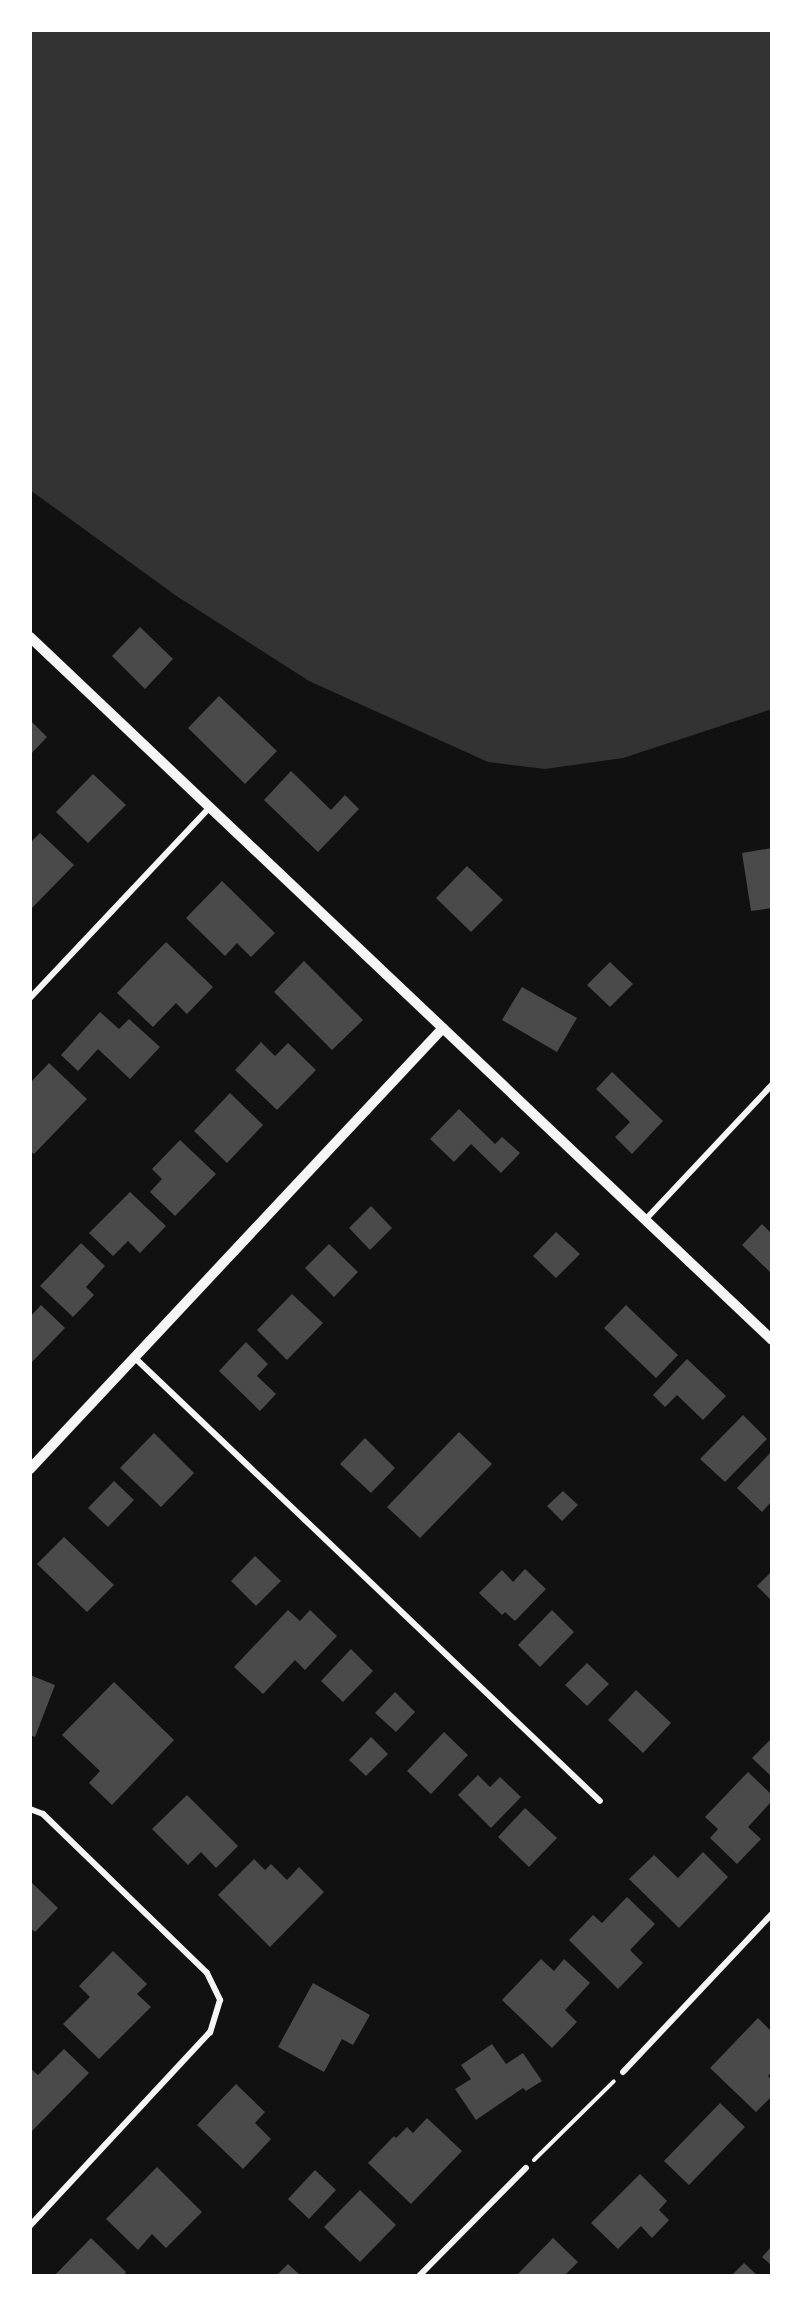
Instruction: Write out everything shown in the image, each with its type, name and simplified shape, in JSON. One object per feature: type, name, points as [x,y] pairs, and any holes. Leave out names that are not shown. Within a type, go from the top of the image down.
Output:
[{"type":"street","points":[[30,637],[772,1340]]},
{"type":"street","points":[[30,998],[211,807]]},
{"type":"street","points":[[30,1469],[443,1028]]},
{"type":"street","points":[[646,1219],[772,1085]]},
{"type":"street","points":[[135,1358],[600,1801]]},
{"type":"street","points":[[30,1809],[43,1814],[207,1973],[220,2000],[210,2032],[30,2226]]},
{"type":"street","points":[[623,2072],[772,1914]]},
{"type":"street","points":[[419,2276],[526,2168]]},
{"type":"path","points":[[526,2168],[623,2072]]},
{"type":"shaded area","points":[[30,30],[772,30],[772,709],[623,758],[545,769],[488,762],[309,681],[178,597],[30,490]]},
{"type":"building","points":[[140,627],[173,659],[145,689],[112,656]]},
{"type":"building","points":[[219,696],[277,751],[245,784],[188,728]]},
{"type":"building","points":[[30,720],[47,737],[30,755]]},
{"type":"building","points":[[291,771],[331,810],[345,795],[359,809],[318,852],[264,800]]},
{"type":"building","points":[[93,774],[126,805],[88,843],[56,812]]},
{"type":"building","points":[[40,833],[74,865],[31,909],[30,843]]},
{"type":"building","points":[[772,848],[772,908],[751,911],[742,853]]},
{"type":"building","points":[[467,866],[503,900],[471,932],[436,898]]},
{"type":"building","points":[[222,881],[275,933],[251,957],[237,943],[225,956],[186,918]]},
{"type":"building","points":[[166,942],[213,987],[187,1014],[176,1003],[153,1027],[117,993]]},
{"type":"building","points":[[304,961],[363,1020],[332,1050],[274,992]]},
{"type":"building","points":[[610,962],[633,984],[610,1007],[587,985]]},
{"type":"building","points":[[522,987],[577,1018],[557,1052],[502,1020]]},
{"type":"building","points":[[100,1012],[119,1029],[129,1019],[160,1047],[130,1079],[98,1049],[78,1071],[61,1055]]},
{"type":"building","points":[[261,1042],[275,1056],[288,1043],[316,1070],[277,1110],[235,1070]]},
{"type":"building","points":[[49,1063],[87,1099],[34,1154],[30,1151],[30,1083]]},
{"type":"building","points":[[612,1072],[663,1121],[632,1154],[615,1137],[630,1122],[596,1089]]},
{"type":"building","points":[[230,1093],[263,1125],[227,1163],[194,1131]]},
{"type":"building","points":[[459,1109],[495,1144],[502,1137],[520,1153],[501,1173],[471,1144],[454,1162],[430,1139]]},
{"type":"building","points":[[180,1140],[216,1174],[175,1216],[150,1192],[162,1179],[152,1169]]},
{"type":"building","points":[[130,1192],[166,1226],[140,1253],[128,1241],[113,1256],[89,1233]]},
{"type":"building","points":[[371,1206],[392,1228],[370,1250],[349,1228]]},
{"type":"building","points":[[762,1224],[772,1234],[772,1274],[742,1245]]},
{"type":"building","points":[[556,1232],[580,1254],[556,1278],[533,1256]]},
{"type":"building","points":[[81,1243],[105,1266],[86,1287],[94,1295],[73,1317],[40,1286]]},
{"type":"building","points":[[329,1244],[358,1272],[334,1297],[305,1268]]},
{"type":"building","points":[[292,1294],[323,1323],[287,1360],[257,1330]]},
{"type":"building","points":[[41,1305],[65,1328],[30,1364],[30,1317]]},
{"type":"building","points":[[626,1305],[678,1355],[656,1378],[604,1328]]},
{"type":"building","points":[[246,1342],[268,1364],[257,1376],[276,1394],[260,1411],[219,1371]]},
{"type":"building","points":[[687,1359],[726,1396],[703,1420],[677,1395],[665,1407],[653,1395]]},
{"type":"building","points":[[743,1415],[767,1439],[725,1482],[700,1459]]},
{"type":"building","points":[[459,1432],[492,1464],[420,1538],[387,1507]]},
{"type":"building","points":[[154,1433],[194,1473],[161,1507],[120,1468]]},
{"type":"building","points":[[365,1438],[395,1468],[371,1493],[340,1464]]},
{"type":"building","points":[[772,1451],[772,1501],[762,1512],[737,1488]]},
{"type":"building","points":[[114,1481],[134,1500],[108,1527],[88,1508]]},
{"type":"building","points":[[563,1491],[578,1505],[562,1521],[547,1506]]},
{"type":"building","points":[[64,1537],[114,1585],[87,1612],[37,1564]]},
{"type":"building","points":[[255,1556],[281,1581],[256,1606],[231,1581]]},
{"type":"building","points":[[525,1569],[546,1589],[515,1621],[505,1612],[502,1615],[479,1593],[502,1570],[513,1582]]},
{"type":"building","points":[[772,1571],[772,1601],[757,1586]]},
{"type":"building","points":[[288,1610],[300,1621],[310,1610],[337,1636],[305,1670],[295,1660],[263,1694],[234,1667]]},
{"type":"building","points":[[552,1610],[574,1632],[540,1667],[518,1645]]},
{"type":"building","points":[[351,1649],[373,1671],[343,1702],[321,1681]]},
{"type":"building","points":[[587,1663],[609,1684],[587,1706],[565,1685]]},
{"type":"building","points":[[30,1675],[55,1685],[35,1737],[30,1735]]},
{"type":"building","points":[[114,1682],[174,1740],[112,1805],[89,1783],[100,1771],[62,1735]]},
{"type":"building","points":[[636,1690],[671,1723],[643,1753],[608,1720]]},
{"type":"building","points":[[395,1692],[415,1712],[396,1732],[375,1713]]},
{"type":"building","points":[[444,1732],[468,1755],[431,1794],[407,1771]]},
{"type":"building","points":[[371,1737],[388,1754],[366,1776],[349,1760]]},
{"type":"building","points":[[772,1738],[772,1777],[752,1758]]},
{"type":"building","points":[[748,1772],[772,1795],[772,1801],[748,1827],[761,1839],[737,1864],[710,1838],[718,1829],[705,1817]]},
{"type":"building","points":[[478,1775],[490,1787],[500,1777],[521,1797],[491,1828],[458,1795]]},
{"type":"building","points":[[187,1795],[238,1846],[216,1868],[201,1852],[188,1865],[152,1829]]},
{"type":"building","points":[[525,1808],[557,1838],[529,1867],[498,1837]]},
{"type":"building","points":[[703,1852],[728,1877],[679,1928],[629,1879],[654,1855],[678,1878]]},
{"type":"building","points":[[254,1859],[265,1870],[271,1864],[287,1880],[299,1867],[324,1892],[270,1947],[218,1895]]},
{"type":"building","points":[[30,1881],[58,1908],[35,1932],[30,1928]]},
{"type":"building","points":[[627,1897],[655,1924],[630,1950],[643,1963],[618,1989],[569,1940],[593,1915],[602,1923]]},
{"type":"building","points":[[113,1951],[147,1984],[137,1994],[151,2007],[99,2059],[63,2024],[90,1997],[79,1986]]},
{"type":"building","points":[[541,1959],[554,1971],[564,1959],[590,1983],[565,2010],[577,2022],[552,2048],[502,2000]]},
{"type":"building","points":[[313,1983],[370,2015],[353,2045],[342,2039],[324,2072],[278,2047]]},
{"type":"building","points":[[758,2018],[772,2032],[772,2072],[768,2076],[772,2081],[772,2096],[756,2112],[710,2068]]},
{"type":"building","points":[[492,2044],[506,2064],[523,2053],[542,2081],[526,2091],[523,2088],[476,2120],[455,2089],[471,2079],[461,2065]]},
{"type":"building","points":[[64,2049],[89,2073],[30,2133],[30,2068],[38,2075]]},
{"type":"building","points":[[236,2084],[265,2112],[255,2123],[271,2139],[243,2169],[197,2125]]},
{"type":"building","points":[[720,2103],[745,2127],[689,2185],[664,2161]]},
{"type":"building","points":[[427,2118],[462,2151],[411,2204],[368,2163],[394,2136],[396,2138],[407,2127],[413,2133]]},
{"type":"building","points":[[157,2167],[202,2212],[166,2248],[152,2234],[138,2250],[106,2219]]},
{"type":"building","points":[[315,2170],[336,2190],[309,2219],[288,2199]]},
{"type":"building","points":[[640,2174],[667,2201],[659,2210],[669,2220],[652,2238],[641,2226],[618,2249],[591,2223]]},
{"type":"building","points":[[360,2190],[396,2225],[360,2262],[324,2227]]},
{"type":"building","points":[[91,2238],[126,2272],[123,2276],[54,2276]]},
{"type":"building","points":[[553,2238],[578,2262],[564,2276],[516,2276]]},
{"type":"building","points":[[772,2246],[772,2266],[762,2257]]},
{"type":"building","points":[[744,2263],[758,2276],[731,2276]]},
{"type":"building","points":[[288,2264],[301,2276],[276,2276]]}]
